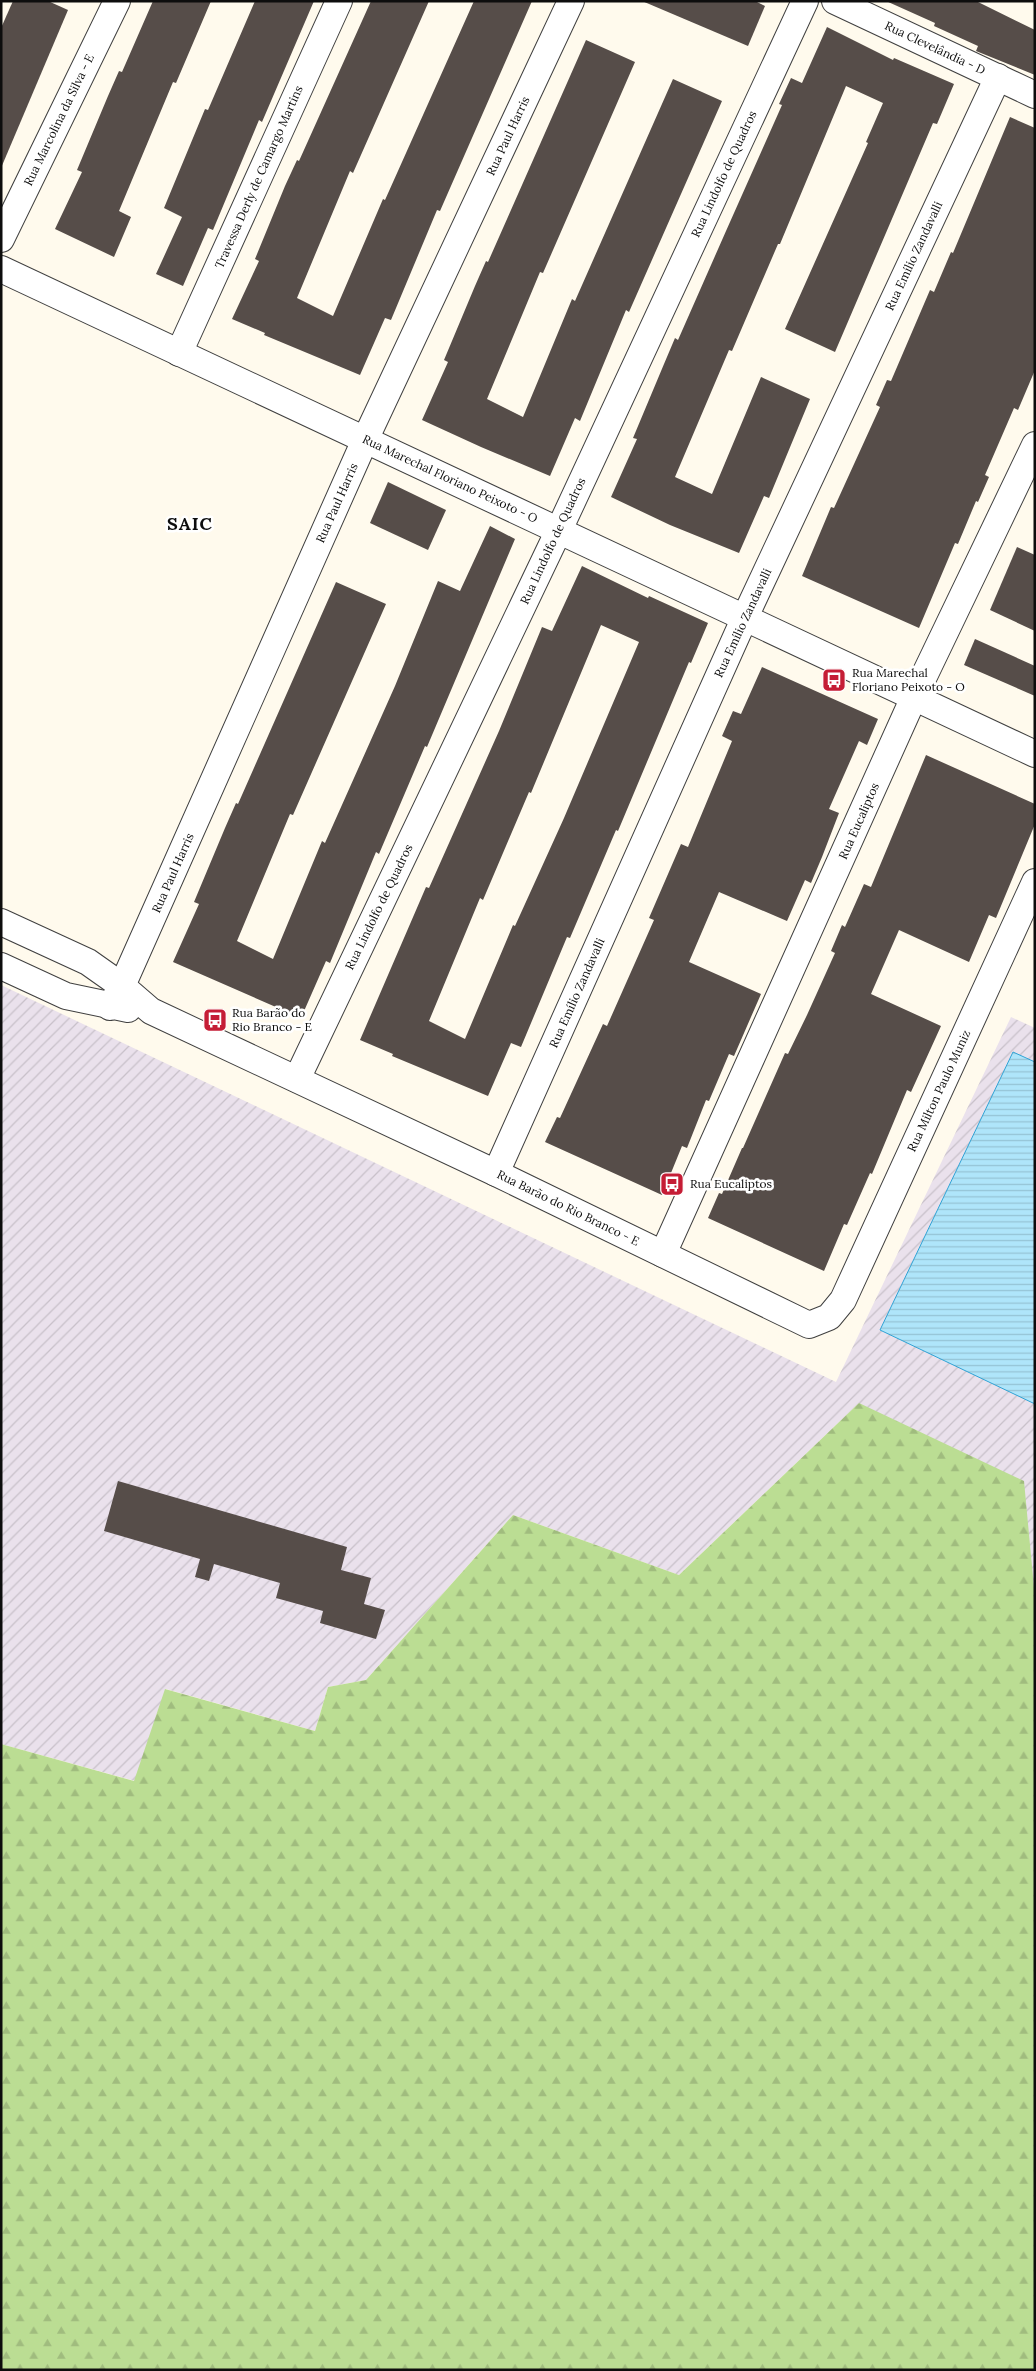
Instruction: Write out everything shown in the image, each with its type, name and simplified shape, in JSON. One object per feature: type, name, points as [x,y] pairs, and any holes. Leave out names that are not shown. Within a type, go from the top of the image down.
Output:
[{"type":"street","name":"Rua Marcolina da Silva - E","points":[[1,239],[116,1]]},
{"type":"street","name":"Travessa Derly de Camargo Martins","points":[[180,353],[339,1]]},
{"type":"street","name":"Rua Paul Harris","points":[[116,996],[366,440],[572,1]]},
{"type":"street","name":"Rua Lindolfo de Quadros","points":[[297,1079],[559,530],[805,1]]},
{"type":"street","name":"Rua Clevelândia - D","points":[[835,1],[1035,95]]},
{"type":"street","name":"Rua Emílio Zandavalli","points":[[496,1173],[745,618],[998,77]]},
{"type":"street","name":"Rua Marechal Floriano Peixoto - O","points":[[1,269],[1035,754]]},
{"type":"street","name":"Rua Eucaliptos","points":[[663,1254],[914,697],[1035,445]]},
{"type":"street","name":"Rua Milton Paulo Muniz","points":[[843,1300],[1035,882]]},
{"type":"street","name":"Rua Barão do Rio Branco - E","points":[[1,922],[88,962],[116,996]]},
{"type":"street","name":"Rua Barão do Rio Branco - E","points":[[1,966],[66,996],[116,996],[151,1011],[496,1173],[809,1326],[829,1317],[843,1300]]},
{"type":"shaded area","points":[[1,985],[836,1382],[1011,1017],[1035,1028],[1035,1598],[859,1403],[679,1575],[513,1515],[366,1680],[328,1687],[315,1731],[166,1689],[135,1781],[1,1744]]},
{"type":"green space","points":[[859,1403],[1024,1481],[1035,1598],[1035,2370],[1,2370],[1,1744],[134,1781],[165,1689],[315,1731],[328,1687],[366,1680],[513,1515],[679,1575]]},
{"type":"water","points":[[1013,1052],[1035,1062],[1035,1404],[880,1330]]},
{"type":"building","points":[[13,1],[48,1],[68,10],[1,168],[1,28]]},
{"type":"building","points":[[153,1],[211,1],[176,83],[173,82],[119,211],[131,217],[114,257],[55,229],[82,172],[77,170],[108,96],[119,71],[122,72]]},
{"type":"building","points":[[255,1],[314,1],[262,122],[259,120],[213,230],[208,228],[183,286],[156,274],[182,217],[164,208],[205,109],[208,110]]},
{"type":"building","points":[[371,1],[429,1],[353,173],[350,171],[297,298],[333,316],[383,199],[385,200],[474,1],[532,1],[440,211],[437,210],[391,320],[385,318],[360,375],[264,335],[265,333],[232,319],[259,261],[255,259],[285,186],[297,160],[299,161]]},
{"type":"building","points":[[642,1],[755,1],[765,6],[748,46]]},
{"type":"building","points":[[886,1],[976,1],[1035,30],[1035,75],[976,51],[978,46],[934,26],[935,23]]},
{"type":"building","points":[[827,27],[893,60],[894,58],[954,84],[937,124],[933,123],[835,352],[785,329],[868,143],[866,142],[883,103],[846,86],[780,244],[778,244],[732,351],[729,350],[675,477],[712,494],[761,377],[810,399],[769,498],[764,496],[739,553],[670,525],[611,497],[637,439],[633,438],[675,338],[678,340],[782,105],[779,104],[791,78],[802,83]]},
{"type":"building","points":[[586,40],[635,62],[543,273],[540,272],[487,399],[523,417],[572,299],[575,301],[673,79],[722,101],[629,312],[626,310],[580,421],[575,418],[550,476],[422,420],[448,362],[444,360],[475,286],[486,261],[488,262]]},
{"type":"building","points":[[1010,117],[1035,128],[1035,370],[1018,410],[1014,408],[985,475],[989,477],[978,502],[976,501],[958,544],[955,543],[919,628],[802,576],[831,507],[834,508],[880,407],[876,405],[887,380],[891,381],[930,290],[934,292],[951,252],[953,253]]},
{"type":"building","points":[[388,482],[446,510],[428,550],[370,523]]},
{"type":"building","points":[[490,526],[515,539],[427,747],[425,746],[379,854],[376,852],[330,963],[326,961],[301,1018],[173,962],[199,904],[194,902],[225,828],[236,803],[238,804],[336,582],[386,604],[293,815],[290,814],[237,941],[273,959],[322,841],[325,843],[395,686],[438,581],[460,591]]},
{"type":"building","points":[[1017,547],[1035,555],[1035,631],[990,610]]},
{"type":"building","points":[[582,566],[648,598],[649,596],[708,623],[691,663],[689,662],[618,831],[616,830],[570,938],[567,937],[521,1047],[511,1043],[488,1096],[392,1056],[393,1054],[360,1040],[426,887],[429,888],[499,731],[542,627],[552,631]],"holes":[[[601,625],[639,642],[564,818],[515,926],[513,925],[465,1039],[429,1021],[480,898],[483,900],[529,792],[531,793]]]},
{"type":"building","points":[[975,639],[1035,666],[1035,696],[964,665]]},
{"type":"building","points":[[762,667],[878,719],[867,745],[859,741],[829,809],[839,813],[822,857],[811,883],[805,880],[787,921],[719,892],[689,962],[761,994],[734,1056],[729,1054],[709,1101],[706,1100],[687,1148],[682,1146],[662,1195],[545,1142],[557,1117],[560,1118],[603,1024],[607,1026],[654,920],[649,918],[681,844],[688,847],[732,741],[722,736],[733,711],[741,714]]},
{"type":"building","points":[[926,755],[1035,804],[1035,824],[996,918],[989,915],[969,962],[899,930],[871,994],[941,1026],[911,1092],[907,1090],[872,1174],[870,1173],[847,1225],[844,1224],[824,1271],[708,1218],[719,1193],[722,1194],[785,1053],[788,1054],[807,1015],[835,953],[831,951],[842,925],[845,927],[864,884],[871,887]]},
{"type":"building","points":[[118,1481],[347,1547],[341,1570],[371,1578],[364,1604],[385,1610],[376,1639],[320,1623],[323,1611],[276,1598],[280,1583],[214,1564],[209,1581],[195,1577],[200,1559],[104,1531]]},
{"type":"place","name":"Rua Marechal Floriano Peixoto - O","points":[[834,680]]},
{"type":"place","name":"Rua Barão do Rio Branco - E","points":[[215,1020]]},
{"type":"place","name":"Rua Eucaliptos","points":[[672,1184]]},
{"type":"district","name":"SAIC","points":[[190,524]]}]
